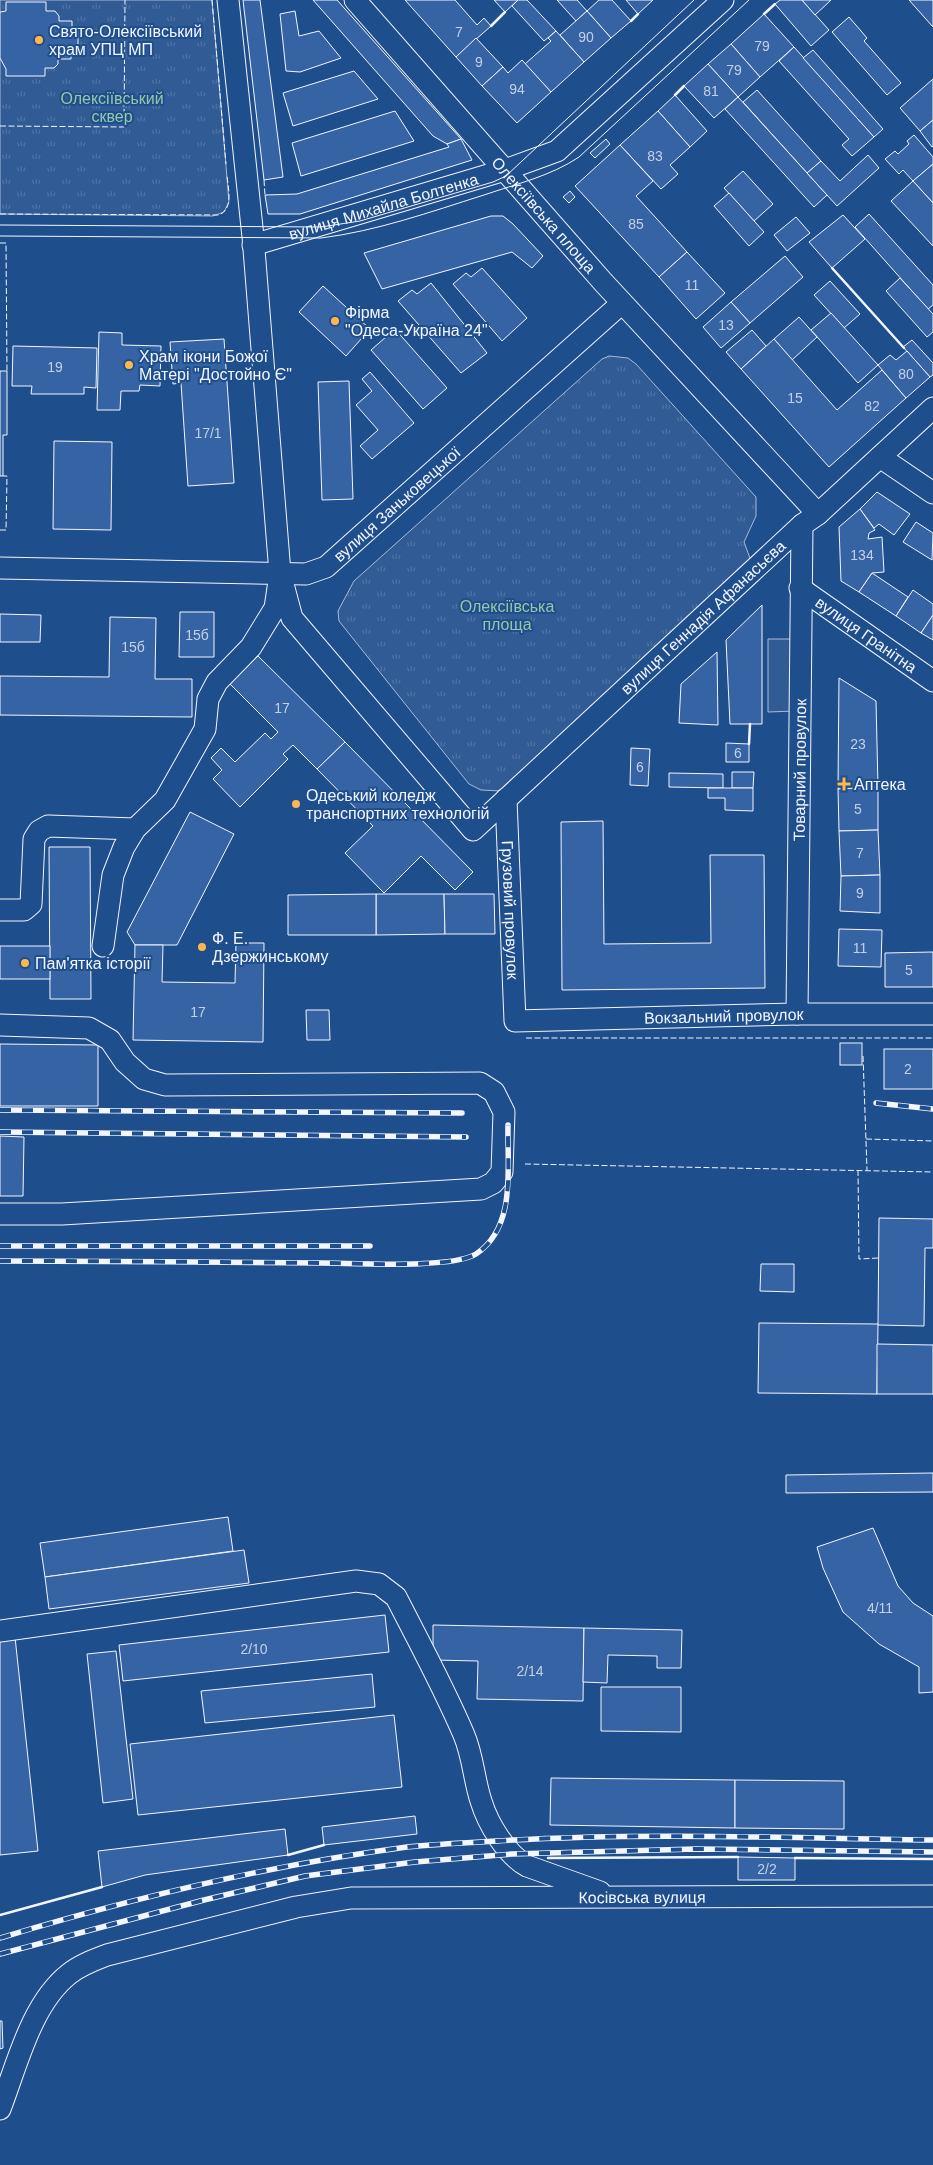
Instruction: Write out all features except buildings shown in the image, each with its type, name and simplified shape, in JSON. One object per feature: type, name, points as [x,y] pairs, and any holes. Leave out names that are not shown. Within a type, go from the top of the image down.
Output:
[{"type":"street","points":[[103,946],[112,875],[124,847],[135,829],[165,800],[205,729],[208,699],[217,682],[250,647],[274,608],[280,573],[253,245],[228,0]]},
{"type":"street","name":"Олексіївська площа","points":[[355,0],[810,519]]},
{"type":"street","name":"вулиця Михайла Болтенка","points":[[253,245],[506,170],[557,151],[723,0]]},
{"type":"street","name":"вулиця Заньковецької","points":[[0,568],[306,574],[326,567],[622,303]]},
{"type":"street","name":"вулиця Геннадія Афанасьєва","points":[[280,573],[292,618],[473,830],[933,408]]},
{"type":"street","points":[[880,457],[933,493]]},
{"type":"street","name":"Товарний провулок","points":[[797,1014],[800,588],[810,519]]},
{"type":"street","name":"вулиця Гранітна","points":[[800,588],[933,681]]},
{"type":"street","name":"Грузовий провулок","points":[[506,799],[515,1021]]},
{"type":"street","points":[[0,910],[24,910],[30,904],[34,839],[40,831],[48,826],[135,829]]},
{"type":"street","name":"Вокзальний провулок","points":[[515,1021],[797,1014],[933,1014]]},
{"type":"street","points":[[0,1025],[89,1028],[110,1040],[125,1062],[144,1079],[165,1085],[480,1083],[494,1092],[504,1112],[502,1172],[493,1183],[482,1189],[72,1214],[0,1214]]},
{"type":"street","points":[[0,1631],[356,1581],[378,1584],[396,1596],[464,1736],[481,1802],[492,1825],[517,1861],[610,1896]]},
{"type":"street","name":"Косівська вулиця","points":[[0,2109],[36,2013],[48,1995],[69,1974],[107,1955],[296,1907],[351,1898],[933,1896]]},
{"type":"shaded area","points":[[768,639],[795,639],[795,711],[768,712]]},
{"type":"green space","name":"Олексіївський сквер","points":[[0,0],[212,0],[229,202],[224,212],[213,216],[0,214]]},
{"type":"green space","name":"Олексіївська площа","points":[[609,356],[628,358],[636,364],[756,497],[756,516],[744,542],[751,561],[501,791],[481,790],[469,784],[339,621],[338,611],[354,581],[602,359]]},
{"type":"tram line","points":[[0,225],[321,227],[360,221],[493,182],[506,176],[694,0]]},
{"type":"tram line","points":[[0,236],[321,238],[363,231],[444,208],[545,174],[579,157],[749,0]]},
{"type":"railway","points":[[876,1103],[933,1109]]},
{"type":"railway","points":[[0,1110],[462,1113]]},
{"type":"railway","points":[[0,1261],[402,1264],[446,1262],[464,1259],[476,1254],[489,1242],[498,1228],[504,1212],[508,1177],[508,1125]]},
{"type":"railway","points":[[0,1132],[466,1137]]},
{"type":"railway","points":[[0,1246],[370,1246]]},
{"type":"railway","points":[[0,1938],[100,1909],[202,1884],[304,1863],[407,1847],[551,1838],[606,1837],[715,1836],[933,1840]]},
{"type":"railway","points":[[0,1954],[204,1900],[305,1876],[415,1862],[512,1854],[696,1849],[933,1852]]},
{"type":"fence","points":[[0,126],[124,127],[125,0]]},
{"type":"fence","points":[[212,0],[226,164]]},
{"type":"fence","points":[[0,214],[219,215],[227,208],[229,198],[227,175]]},
{"type":"fence","points":[[264,180],[265,195]]},
{"type":"fence","points":[[0,243],[6,243],[7,371]]},
{"type":"fence","points":[[0,530],[6,530],[7,476],[3,476]]},
{"type":"fence","points":[[526,1038],[933,1038]]},
{"type":"fence","points":[[863,1056],[867,1170]]},
{"type":"fence","points":[[866,1139],[933,1141]]},
{"type":"fence","points":[[525,1164],[933,1172]]},
{"type":"fence","points":[[858,1170],[859,1259],[878,1258]]},
{"type":"wall","points":[[764,14],[775,4]]},
{"type":"wall","points":[[491,26],[505,12]]},
{"type":"wall","points":[[631,21],[638,14]]},
{"type":"wall","points":[[675,95],[684,86]]},
{"type":"wall","points":[[832,268],[904,348]]},
{"type":"wall","points":[[749,744],[750,724]]},
{"type":"wall","points":[[288,1855],[324,1845]]},
{"type":"wall","points":[[548,1858],[738,1857]]},
{"type":"wall","points":[[795,1858],[933,1859]]},
{"type":"wall","points":[[0,1915],[102,1887]]},
{"type":"place","name":"Свято-Олексіївський храм УПЦ МП","points":[[39,40]]},
{"type":"place","name":"Фірма \"Одеса-Україна 24\"","points":[[335,321]]},
{"type":"place","name":"Храм ікони Божої Матері \"Достойно Є\"","points":[[129,365]]},
{"type":"place","name":"Аптека","points":[[844,784]]},
{"type":"place","name":"Одеський коледж транспортних технологій","points":[[296,804]]},
{"type":"place","name":"Ф. Е. Дзержинському","points":[[202,947]]},
{"type":"place","name":"Пам'ятка історії","points":[[25,963]]}]
